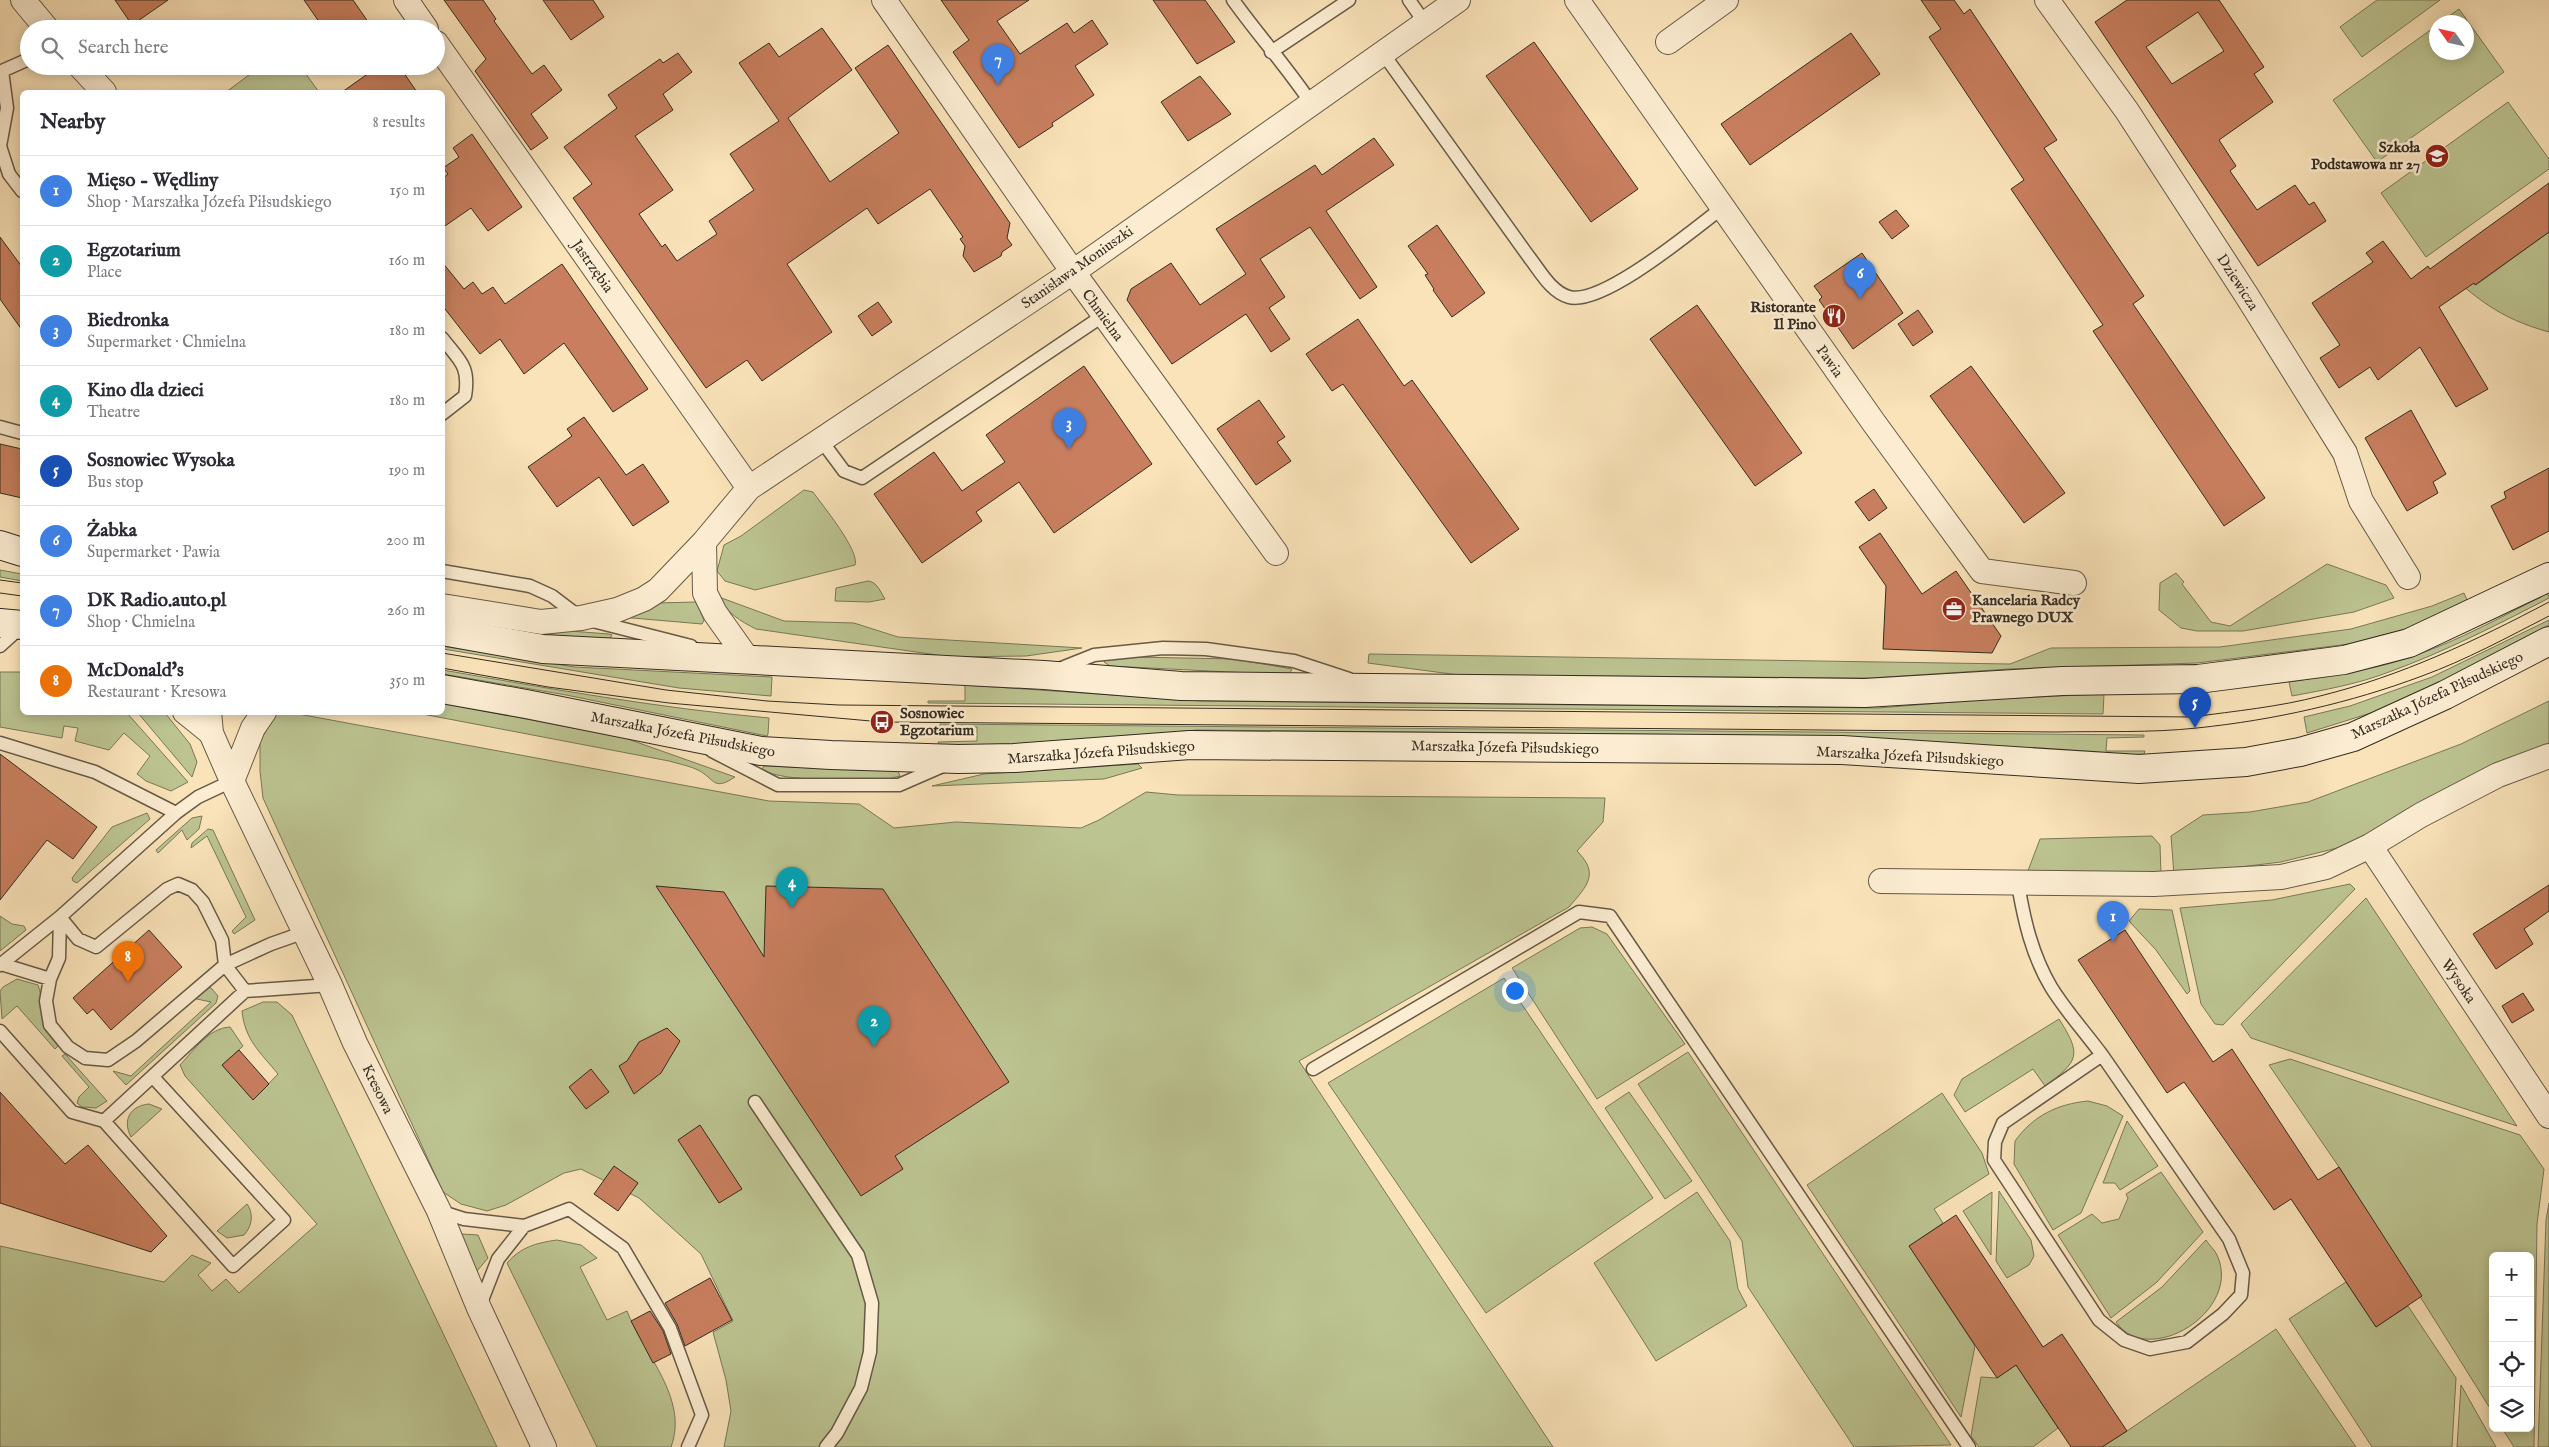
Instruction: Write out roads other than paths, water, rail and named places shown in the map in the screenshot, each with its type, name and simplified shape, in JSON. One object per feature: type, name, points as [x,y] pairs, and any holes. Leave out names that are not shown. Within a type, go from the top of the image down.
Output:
[{"type":"main road","points":[[0,545],[20,551]]},
{"type":"main road","points":[[445,632],[543,649],[1044,675],[1181,686],[1865,693],[2062,681],[2198,679],[2344,660],[2409,644],[2549,577]]},
{"type":"main road","points":[[0,623],[20,625]]},
{"type":"main road","name":"Marszałka Józefa Piłsudskiego","points":[[445,690],[761,751],[958,759],[1014,758],[1200,745],[1842,750],[2139,769],[2246,762],[2300,752],[2353,737],[2445,695],[2549,641]]},
{"type":"street","points":[[23,0],[40,20]]},
{"type":"street","points":[[406,0],[420,20]]},
{"type":"street","name":"Chmielna","points":[[884,0],[1072,272],[1276,553]]},
{"type":"street","name":"Stanisława Moniuszki","points":[[445,606],[541,622],[581,618],[631,605],[644,599],[658,590],[704,542],[749,488],[1072,272],[1458,0]]},
{"type":"street","name":"Pawia","points":[[1577,0],[1722,208],[1982,571],[2074,583]]},
{"type":"street","points":[[1668,42],[1726,0]]},
{"type":"street","name":"Dziewicza","points":[[2048,0],[2127,111],[2252,304],[2344,453],[2361,501],[2408,577]]},
{"type":"street","name":"Jastrzębia","points":[[445,56],[749,488]]},
{"type":"street","points":[[88,75],[102,90]]},
{"type":"street","points":[[704,542],[706,593],[715,613],[749,661]]},
{"type":"street","points":[[192,715],[210,722]]},
{"type":"street","points":[[232,781],[253,728],[262,715]]},
{"type":"street","name":"Kresowa","points":[[210,722],[232,781],[330,985],[355,1043],[438,1211],[479,1308],[544,1447]]},
{"type":"street","points":[[1881,881],[2154,884],[2281,877],[2326,868],[2370,846],[2421,815],[2498,775],[2549,756]]},
{"type":"street","name":"Wysoka","points":[[2370,846],[2549,1116]]},
{"type":"lane","points":[[1233,0],[1271,52],[1290,72],[1311,103]]},
{"type":"lane","points":[[1271,52],[1350,0]]},
{"type":"lane","points":[[1408,0],[1425,23]]},
{"type":"lane","points":[[1382,52],[1529,257],[1553,288],[1570,297],[1591,294],[1618,283],[1722,208]]},
{"type":"lane","points":[[20,63],[1,71],[7,108],[0,146],[5,178],[20,189]]},
{"type":"lane","points":[[821,440],[844,471],[862,478],[1104,315]]},
{"type":"lane","points":[[445,342],[465,367],[468,380],[465,396],[445,412]]},
{"type":"lane","points":[[0,427],[20,432]]},
{"type":"lane","points":[[445,572],[530,586],[552,596],[581,618],[749,661]]},
{"type":"lane","points":[[0,646],[20,627]]},
{"type":"lane","points":[[1044,675],[1094,656],[1163,648],[1206,649],[1294,661],[1378,689]]},
{"type":"lane","points":[[0,743],[94,772],[176,812]]},
{"type":"lane","points":[[1,965],[60,917],[176,812],[198,797],[232,781]]},
{"type":"lane","points":[[60,917],[78,938],[96,948],[167,889],[178,884],[192,890],[210,914],[222,940],[225,965],[244,991]]},
{"type":"lane","points":[[2018,884],[2027,930],[2038,963],[2051,988],[2102,1054],[2229,1239],[2242,1273],[2241,1295],[2223,1314],[2186,1342],[2150,1349],[2124,1340],[2099,1320],[1994,1160],[1995,1142],[2003,1123],[2102,1054]]},
{"type":"lane","points":[[1313,1069],[1579,912],[1610,916],[1969,1447]]},
{"type":"lane","points":[[60,917],[59,958],[50,980],[46,1001],[50,1025],[68,1046],[86,1058],[108,1060],[136,1041],[225,965],[271,944],[305,932]]},
{"type":"lane","points":[[1,965],[50,980]]},
{"type":"lane","points":[[104,1121],[244,991],[330,985]]},
{"type":"lane","points":[[0,1031],[72,1112],[104,1121],[233,1266],[284,1220],[153,1077]]},
{"type":"lane","points":[[754,1102],[858,1256],[872,1303],[870,1352],[861,1388],[837,1433],[826,1447]]},
{"type":"lane","points":[[438,1211],[464,1219],[524,1226],[568,1209],[623,1248],[670,1328],[702,1415],[688,1447]]},
{"type":"lane","points":[[479,1308],[498,1259],[524,1226]]},
{"type":"tram line","points":[[0,580],[20,583]]},
{"type":"tram line","points":[[0,593],[20,596]]},
{"type":"tram line","points":[[445,653],[666,690],[767,701],[839,705],[2192,717],[2289,703],[2350,688],[2409,668],[2465,644],[2549,602]]},
{"type":"tram line","points":[[445,669],[548,687],[669,703],[882,722],[2056,732],[2145,731],[2180,730],[2226,725],[2283,715],[2339,702],[2395,686],[2455,663],[2549,616]]},
{"type":"place","name":"DK Radio.auto.pl","points":[[998,85]]},
{"type":"place","name":"Szkoła Podstawowa nr 27","points":[[2437,156]]},
{"type":"place","name":"Żabka","points":[[1860,299]]},
{"type":"place","name":"Ristorante Il Pino","points":[[1834,316]]},
{"type":"place","name":"Biedronka","points":[[1069,449]]},
{"type":"place","name":"Kancelaria Radcy Prawnego DUX","points":[[1954,609]]},
{"type":"place","name":"Sosnowiec Egzotarium","points":[[882,722]]},
{"type":"place","name":"Sosnowiec Wysoka","points":[[2195,728]]},
{"type":"place","name":"Kino dla dzieci","points":[[792,908]]},
{"type":"place","name":"Mięso - Wędliny","points":[[2113,942]]},
{"type":"place","name":"McDonald's","points":[[128,982]]},
{"type":"place","name":"Egzotarium","points":[[874,1047]]}]
